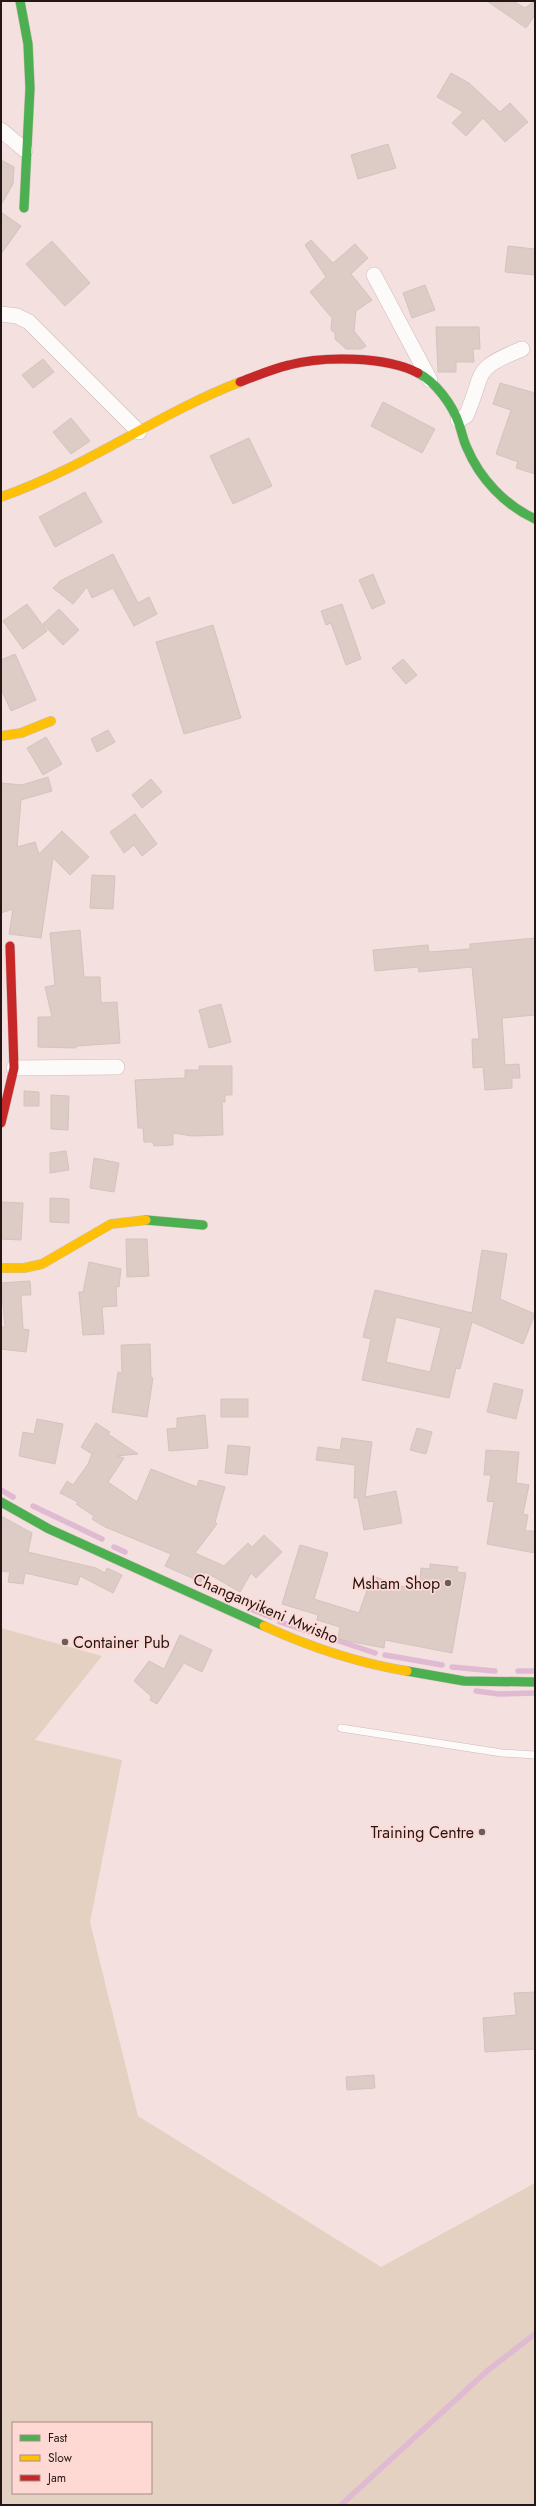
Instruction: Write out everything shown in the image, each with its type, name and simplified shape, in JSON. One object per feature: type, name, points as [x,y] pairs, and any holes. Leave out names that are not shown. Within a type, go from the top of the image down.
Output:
[{"type":"street","points":[[20,1],[28,44],[30,88],[25,150],[24,208]]},
{"type":"street","points":[[1,130],[25,150]]},
{"type":"street","points":[[374,275],[430,380],[458,420],[467,448],[487,479],[521,514],[535,519]]},
{"type":"street","points":[[1,314],[17,316],[29,322],[139,432]]},
{"type":"street","points":[[458,420],[466,416],[483,369],[498,359],[522,349]]},
{"type":"street","points":[[1,497],[36,486],[68,472],[177,409],[218,391],[274,370],[302,362],[327,360],[372,362],[404,367],[420,373],[430,380]]},
{"type":"street","points":[[1,736],[21,733],[51,721]]},
{"type":"street","points":[[1,1123],[14,1068],[10,946]]},
{"type":"street","points":[[14,1068],[117,1066]]},
{"type":"street","points":[[1,1268],[24,1268],[42,1264],[111,1224],[124,1220],[146,1219],[203,1225]]},
{"type":"street","name":"Changanyikeni Mwisho","points":[[1,1502],[49,1529],[308,1646],[376,1666],[464,1681],[535,1682]]},
{"type":"lane","points":[[341,1728],[502,1753],[535,1755]]},
{"type":"shaded area","points":[[1,1628],[102,1656],[35,1740],[122,1760],[90,1922],[138,2116],[381,2267],[535,2183],[535,2505],[1,2505]]},
{"type":"building","points":[[487,1],[513,1],[525,8],[535,1],[535,15],[526,28]]},
{"type":"building","points":[[451,73],[469,83],[500,112],[510,103],[528,122],[505,142],[483,118],[466,136],[452,123],[463,112],[437,97]]},
{"type":"building","points":[[388,144],[396,168],[358,179],[351,155]]},
{"type":"building","points":[[1,160],[14,167],[13,184],[1,205]]},
{"type":"building","points":[[1,212],[21,226],[1,254]]},
{"type":"building","points":[[311,240],[333,263],[355,244],[368,258],[351,274],[372,300],[356,311],[354,331],[366,346],[361,349],[346,349],[335,339],[335,333],[331,330],[332,318],[310,292],[326,277],[305,245]]},
{"type":"building","points":[[52,241],[90,283],[65,306],[26,264]]},
{"type":"building","points":[[508,246],[535,249],[535,275],[505,272]]},
{"type":"building","points":[[425,285],[435,310],[412,318],[403,293]]},
{"type":"building","points":[[436,327],[479,327],[480,349],[473,349],[474,362],[456,362],[456,372],[438,372]]},
{"type":"building","points":[[43,359],[54,372],[33,388],[22,375]]},
{"type":"building","points":[[500,383],[535,393],[535,474],[516,468],[518,462],[496,454],[511,410],[493,404]]},
{"type":"building","points":[[383,402],[435,429],[422,453],[371,426]]},
{"type":"building","points":[[71,418],[90,441],[71,454],[53,432]]},
{"type":"building","points":[[249,438],[272,486],[233,504],[210,456]]},
{"type":"building","points":[[85,492],[102,522],[55,547],[39,517]]},
{"type":"building","points":[[113,554],[138,603],[149,597],[157,614],[134,626],[113,588],[92,598],[87,587],[73,604],[53,588],[60,581]]},
{"type":"building","points":[[373,574],[385,603],[372,609],[359,580]]},
{"type":"building","points":[[27,604],[47,631],[23,649],[3,621]]},
{"type":"building","points":[[342,604],[361,659],[346,665],[331,623],[326,625],[321,611]]},
{"type":"building","points":[[59,609],[79,630],[63,645],[43,624]]},
{"type":"building","points":[[213,625],[241,718],[184,734],[156,642]]},
{"type":"building","points":[[15,654],[36,700],[11,711],[1,689],[1,660]]},
{"type":"building","points":[[403,659],[417,675],[406,684],[392,668]]},
{"type":"building","points":[[108,730],[115,742],[97,752],[91,739]]},
{"type":"building","points":[[46,737],[62,764],[43,775],[27,748]]},
{"type":"building","points":[[48,777],[52,791],[21,800],[17,847],[35,842],[39,854],[62,831],[89,857],[70,875],[53,858],[41,938],[9,934],[13,909],[1,913],[1,783],[22,785]]},
{"type":"building","points":[[151,779],[162,792],[142,808],[132,795]]},
{"type":"building","points":[[135,814],[157,844],[142,856],[134,845],[124,853],[110,832]]},
{"type":"building","points":[[92,875],[115,876],[113,909],[90,908]]},
{"type":"building","points":[[80,930],[84,977],[100,977],[101,1003],[117,1002],[120,1043],[76,1046],[76,1048],[38,1047],[38,1017],[52,1017],[45,987],[55,985],[50,933]]},
{"type":"building","points":[[535,938],[535,1015],[502,1018],[505,1065],[519,1064],[520,1078],[512,1078],[512,1088],[485,1090],[483,1067],[473,1068],[472,1039],[479,1039],[472,967],[419,972],[418,967],[375,971],[373,950],[428,945],[429,952],[470,949],[470,944]]},
{"type":"building","points":[[221,1004],[231,1042],[209,1048],[199,1010]]},
{"type":"building","points":[[199,1066],[232,1066],[232,1095],[225,1095],[225,1102],[222,1102],[223,1135],[192,1136],[173,1133],[173,1145],[154,1146],[153,1142],[144,1142],[143,1128],[138,1128],[135,1080],[185,1078],[185,1070],[199,1070]]},
{"type":"building","points":[[24,1091],[39,1092],[39,1106],[24,1106]]},
{"type":"building","points":[[51,1095],[69,1096],[68,1130],[51,1129]]},
{"type":"building","points":[[66,1151],[69,1170],[50,1173],[50,1153]]},
{"type":"building","points":[[94,1158],[119,1163],[114,1192],[90,1188]]},
{"type":"building","points":[[50,1198],[69,1199],[69,1223],[50,1222]]},
{"type":"building","points":[[1,1202],[23,1203],[21,1240],[1,1239]]},
{"type":"building","points":[[126,1239],[147,1239],[149,1276],[127,1277]]},
{"type":"building","points":[[482,1250],[507,1254],[500,1299],[535,1314],[523,1344],[472,1322],[460,1369],[456,1368],[449,1398],[362,1380],[371,1339],[363,1337],[375,1290],[472,1313]],"holes":[[[396,1317],[441,1328],[430,1372],[386,1362]]]},
{"type":"building","points":[[89,1262],[121,1269],[119,1287],[116,1286],[117,1306],[102,1307],[104,1334],[83,1335],[79,1292],[83,1292]]},
{"type":"building","points":[[30,1281],[31,1295],[21,1295],[23,1329],[29,1330],[26,1352],[1,1349],[1,1327],[5,1327],[1,1283]]},
{"type":"building","points":[[150,1344],[151,1377],[153,1378],[147,1417],[112,1412],[118,1372],[122,1373],[121,1345]]},
{"type":"building","points":[[494,1383],[523,1390],[516,1419],[487,1412]]},
{"type":"building","points":[[221,1399],[248,1399],[248,1417],[221,1417]]},
{"type":"building","points":[[205,1415],[208,1448],[169,1451],[167,1429],[177,1428],[177,1418]]},
{"type":"building","points":[[37,1419],[63,1424],[55,1464],[19,1456],[23,1432],[34,1434]]},
{"type":"building","points":[[96,1423],[110,1432],[108,1434],[138,1454],[117,1456],[124,1458],[108,1482],[137,1502],[151,1469],[197,1487],[199,1480],[225,1487],[215,1522],[217,1524],[195,1553],[224,1566],[248,1543],[252,1547],[264,1535],[282,1552],[256,1578],[251,1573],[240,1592],[205,1572],[201,1582],[165,1566],[171,1554],[105,1527],[92,1519],[94,1516],[76,1504],[78,1502],[60,1493],[67,1481],[73,1485],[88,1464],[92,1454],[81,1447]]},
{"type":"building","points":[[417,1428],[432,1432],[426,1454],[410,1450]]},
{"type":"building","points":[[342,1438],[372,1442],[365,1497],[396,1491],[402,1523],[364,1530],[358,1498],[354,1498],[355,1465],[316,1460],[318,1447],[340,1450]]},
{"type":"building","points":[[228,1445],[250,1447],[247,1475],[225,1473]]},
{"type":"building","points":[[486,1450],[519,1452],[516,1483],[529,1485],[523,1514],[528,1515],[525,1531],[535,1531],[535,1553],[487,1544],[494,1502],[487,1501],[491,1475],[484,1475]]},
{"type":"building","points":[[1,1516],[32,1533],[28,1552],[96,1568],[105,1573],[107,1568],[122,1575],[113,1593],[80,1576],[77,1585],[25,1573],[23,1584],[8,1582],[10,1572],[1,1571]]},
{"type":"building","points":[[300,1545],[328,1553],[314,1599],[359,1613],[372,1576],[419,1592],[421,1568],[430,1569],[430,1564],[458,1567],[457,1572],[466,1573],[452,1653],[385,1640],[384,1648],[338,1639],[340,1627],[317,1620],[318,1615],[282,1604]]},
{"type":"building","points":[[180,1635],[212,1650],[202,1672],[184,1663],[157,1704],[150,1700],[151,1696],[134,1681],[149,1661],[164,1669]]},
{"type":"building","points":[[535,1992],[535,2049],[485,2052],[483,2018],[516,2015],[514,1993]]},
{"type":"building","points":[[374,2075],[375,2088],[347,2090],[346,2077]]},
{"type":"waterway","points":[[1,1490],[13,1497]]},
{"type":"waterway","points":[[33,1506],[102,1539]]},
{"type":"waterway","points":[[114,1547],[125,1552]]},
{"type":"waterway","points":[[251,1609],[271,1617]]},
{"type":"waterway","points":[[280,1622],[310,1632]]},
{"type":"waterway","points":[[321,1635],[375,1653]]},
{"type":"waterway","points":[[385,1655],[442,1665]]},
{"type":"waterway","points":[[452,1667],[495,1671]]},
{"type":"waterway","points":[[518,1671],[535,1671]]},
{"type":"waterway","points":[[476,1691],[499,1694],[535,1693]]},
{"type":"waterway","points":[[341,2505],[487,2371],[535,2334]]},
{"type":"traffic: fast","points":[[20,1],[28,44],[30,88],[24,208]]},
{"type":"traffic: fast","points":[[418,373],[431,382],[448,402],[456,417],[464,442],[472,459],[486,480],[504,499],[535,519]]},
{"type":"traffic: fast","points":[[146,1220],[203,1225]]},
{"type":"traffic: fast","points":[[1,1502],[49,1529],[264,1626]]},
{"type":"traffic: fast","points":[[407,1671],[464,1681],[535,1682]]},
{"type":"traffic: slow","points":[[1,497],[62,471],[179,409],[240,382]]},
{"type":"traffic: slow","points":[[1,736],[21,733],[51,721]]},
{"type":"traffic: slow","points":[[1,1268],[24,1268],[42,1264],[111,1224],[146,1220]]},
{"type":"traffic: slow","points":[[264,1626],[299,1641],[352,1659],[407,1671]]},
{"type":"traffic: jam","points":[[240,382],[289,365],[303,362],[336,359],[354,359],[389,363],[405,367],[418,373]]},
{"type":"traffic: jam","points":[[1,1123],[14,1068],[10,946]]},
{"type":"place","name":"Msham Shop","points":[[448,1583]]},
{"type":"place","name":"Container Pub","points":[[65,1642]]},
{"type":"place","name":"Training Centre","points":[[482,1832]]}]
